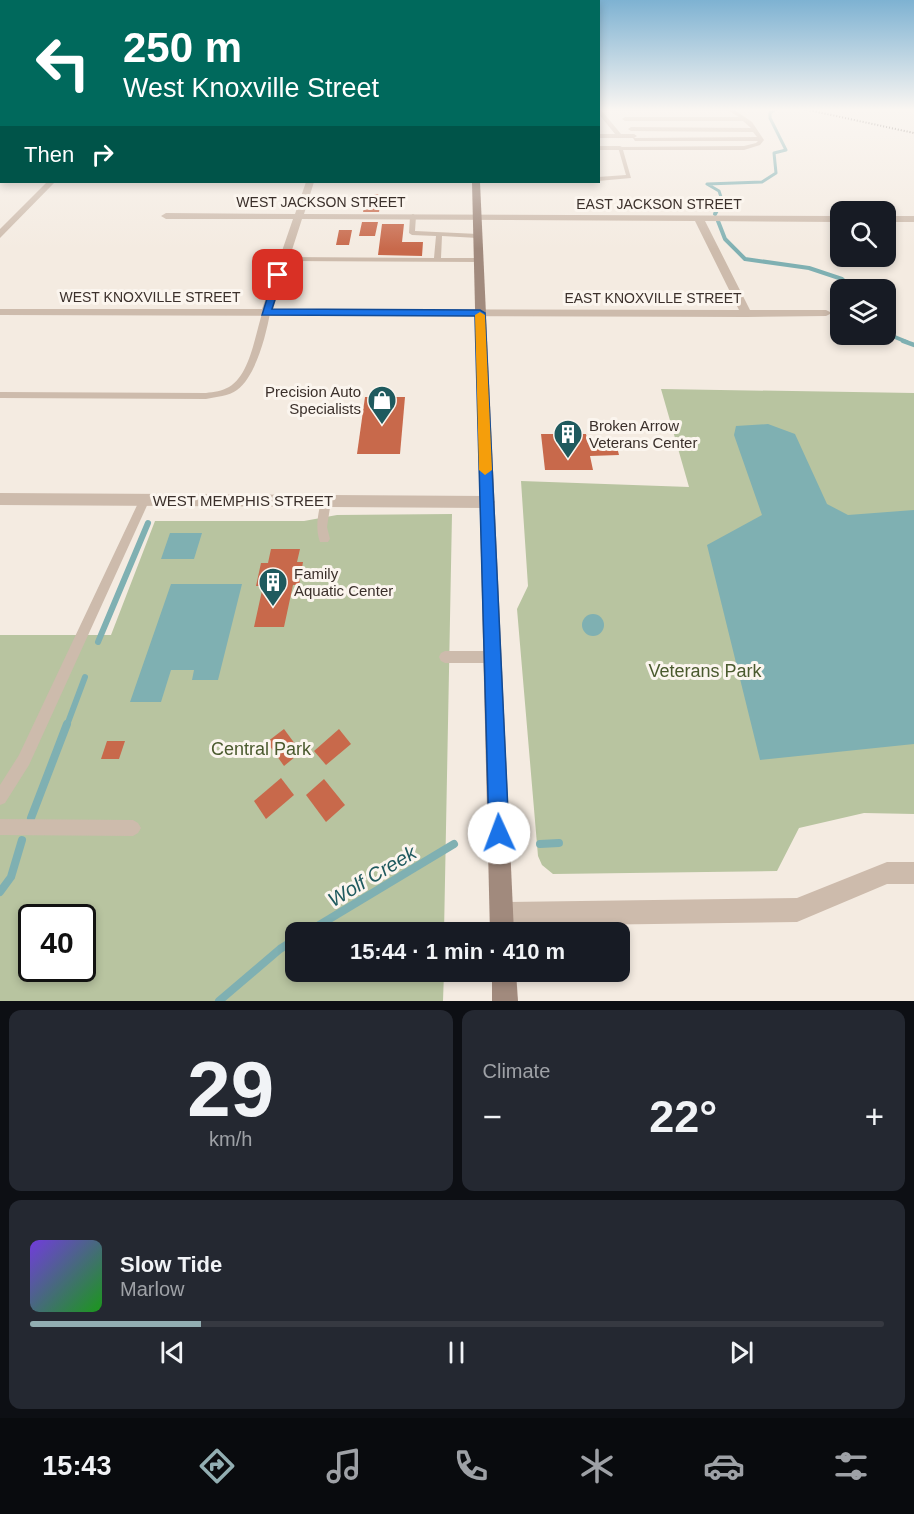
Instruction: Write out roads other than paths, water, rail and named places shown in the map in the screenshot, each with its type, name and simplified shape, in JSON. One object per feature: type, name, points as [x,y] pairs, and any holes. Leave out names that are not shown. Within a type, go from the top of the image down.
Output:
[{"type":"street","points":[[0,235],[50,183]]},
{"type":"street","points":[[266,312],[310,183]]},
{"type":"street","points":[[476,183],[502,922]]},
{"type":"street","name":"WEST JACKSON STREET","points":[[166,216],[477,216]]},
{"type":"street","name":"EAST JACKSON STREET","points":[[477,216],[830,219]]},
{"type":"street","points":[[698,217],[747,314]]},
{"type":"street","points":[[896,219],[914,219]]},
{"type":"street","name":"WEST KNOXVILLE STREET","points":[[0,312],[480,313]]},
{"type":"street","name":"EAST KNOXVILLE STREET","points":[[480,313],[826,313]]},
{"type":"street","name":"WEST MEMPHIS STREET","points":[[0,499],[487,502]]},
{"type":"street","points":[[525,922],[797,910],[887,873],[914,873]]},
{"type":"street","points":[[504,982],[505,1001]]},
{"type":"lane","points":[[600,179],[629,177],[622,156]]},
{"type":"lane","points":[[413,216],[412,234],[478,236]]},
{"type":"lane","points":[[437,260],[439,235]]},
{"type":"lane","points":[[284,259],[479,260]]},
{"type":"lane","points":[[0,395],[206,396],[227,392],[241,382],[247,372],[266,312]]},
{"type":"lane","points":[[0,798],[29,750],[145,499]]},
{"type":"lane","points":[[324,538],[322,527],[326,501]]},
{"type":"lane","points":[[445,657],[493,657]]},
{"type":"lane","points":[[0,827],[133,828]]},
{"type":"water","points":[[768,424],[795,434],[827,504],[848,515],[914,510],[914,744],[760,760],[707,545],[762,515],[734,435],[736,426]]},
{"type":"water","points":[[170,533],[202,533],[194,559],[161,559]]},
{"type":"water","points":[[171,584],[242,584],[218,680],[192,680],[194,670],[171,670],[161,702],[130,702]]},
{"type":"water","points":[[589,614],[597,614],[604,621],[604,629],[597,636],[589,636],[582,629],[582,621]]},
{"type":"waterway","points":[[715,214],[722,200],[719,191],[707,184],[762,182],[776,173],[774,156]]},
{"type":"waterway","points":[[718,221],[725,239],[745,259],[809,268],[842,279]]},
{"type":"waterway","points":[[896,338],[907,342]]},
{"type":"waterway","points":[[903,341],[914,345]]},
{"type":"waterway","points":[[98,642],[148,523]]},
{"type":"waterway","points":[[67,725],[85,677]]},
{"type":"waterway","points":[[31,818],[67,724]]},
{"type":"waterway","points":[[0,892],[11,877],[22,840]]},
{"type":"waterway","name":"Wolf Creek","points":[[540,844],[559,843]]},
{"type":"waterway","name":"Wolf Creek","points":[[324,922],[454,844]]},
{"type":"waterway","name":"Wolf Creek","points":[[219,1001],[285,946]]},
{"type":"place","name":"Precision Auto Specialists","points":[[382,426]]},
{"type":"place","name":"Broken Arrow Veterans Center","points":[[568,460]]},
{"type":"place","name":"Family Aquatic Center","points":[[273,608]]},
{"type":"park label","name":"Veterans Park","points":[[705,671]]},
{"type":"park label","name":"Central Park","points":[[261,749]]}]
